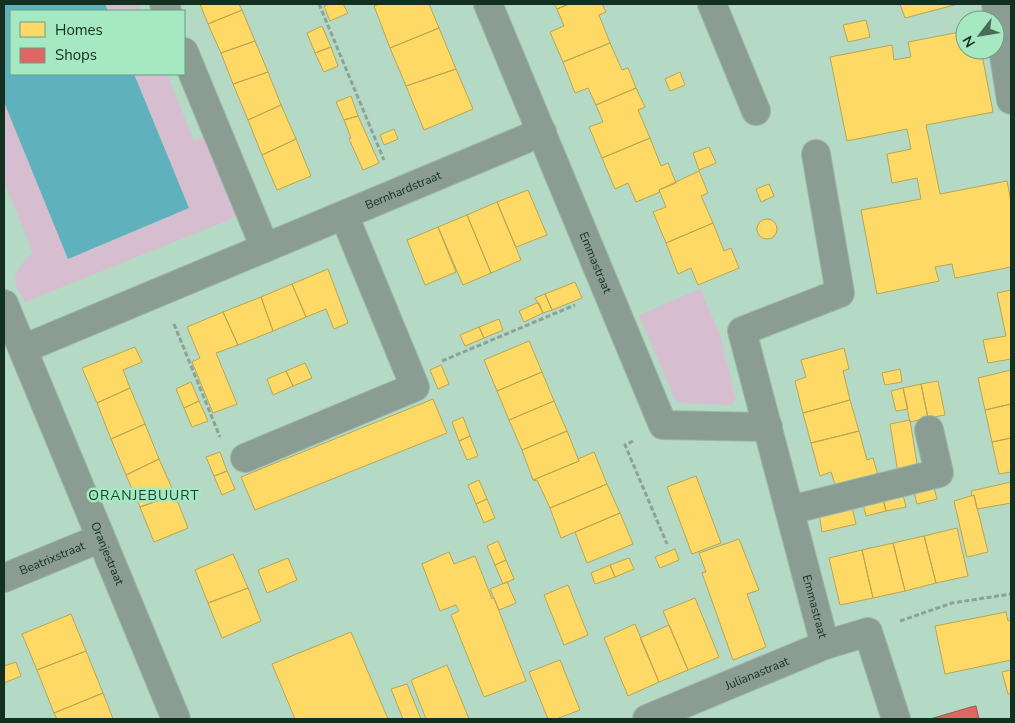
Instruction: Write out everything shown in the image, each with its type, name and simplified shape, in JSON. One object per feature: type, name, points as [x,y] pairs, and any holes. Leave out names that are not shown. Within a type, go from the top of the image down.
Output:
[{"type":"street","name":"Emmastraat","points":[[488,4],[663,425]]},
{"type":"street","points":[[712,4],[756,111]]},
{"type":"street","points":[[996,4],[1011,100]]},
{"type":"street","points":[[185,54],[266,248]]},
{"type":"street","name":"Bernhardstraat","points":[[23,349],[542,132]]},
{"type":"street","name":"Emmastraat","points":[[816,154],[840,293],[742,331],[825,645]]},
{"type":"street","points":[[245,458],[415,387],[344,215]]},
{"type":"street","name":"Oranjestraat","points":[[4,304],[176,719]]},
{"type":"street","points":[[663,425],[768,427]]},
{"type":"street","points":[[790,510],[939,473],[929,430]]},
{"type":"street","name":"Beatrixstraat","points":[[4,578],[101,538]]},
{"type":"street","points":[[868,632],[896,719]]},
{"type":"street","name":"Julianastraat","points":[[647,719],[825,645],[868,632]]},
{"type":"path","points":[[319,4],[397,193]]},
{"type":"path","points":[[410,375],[608,291]]},
{"type":"path","points":[[160,292],[222,444],[245,458]]},
{"type":"path","points":[[663,425],[625,445],[667,544]]},
{"type":"path","points":[[868,632],[952,604],[1011,594]]},
{"type":"shaded area","points":[[105,4],[138,4],[141,10],[108,10]]},
{"type":"shaded area","points":[[134,75],[167,75],[194,141],[204,137],[236,217],[25,302],[18,291],[15,280],[20,267],[33,253],[4,181],[4,102],[68,259],[189,208]]},
{"type":"shaded area","points":[[700,289],[720,335],[736,399],[731,405],[681,403],[675,399],[639,315]]},
{"type":"water","points":[[4,4],[105,4],[108,10],[10,10],[10,75],[134,75],[189,208],[68,259],[4,102]]},
{"type":"building: Homes","points":[[200,4],[239,4],[242,10],[208,24]]},
{"type":"building: Homes","points":[[343,4],[348,13],[330,21],[324,6]]},
{"type":"building: Homes","points":[[380,4],[429,4],[439,28],[390,48],[374,6]]},
{"type":"building: Homes","points":[[554,4],[569,4],[557,9]]},
{"type":"building: Homes","points":[[569,4],[602,4],[606,12],[599,15],[610,43],[563,62],[550,32],[564,26],[557,9]]},
{"type":"building: Homes","points":[[900,4],[958,4],[905,18]]},
{"type":"building: Homes","points":[[242,10],[255,41],[221,53],[208,24]]},
{"type":"building: Homes","points":[[866,20],[870,37],[848,42],[843,25]]},
{"type":"building: Homes","points":[[322,26],[331,47],[315,53],[307,33]]},
{"type":"building: Homes","points":[[439,28],[456,69],[406,86],[390,48]]},
{"type":"building: Homes","points":[[955,33],[955,60],[983,60],[993,112],[926,125],[940,194],[1007,181],[1011,202],[1011,267],[955,278],[952,264],[935,267],[939,281],[877,294],[861,210],[921,199],[917,178],[892,183],[887,154],[911,149],[907,129],[847,141],[830,57],[892,45],[894,60],[911,57],[908,42]]},
{"type":"building: Homes","points":[[255,41],[268,72],[233,84],[221,53]]},
{"type":"building: Homes","points":[[610,43],[622,70],[628,68],[636,88],[596,105],[588,88],[575,93],[563,62]]},
{"type":"building: Homes","points":[[331,47],[338,66],[324,72],[315,53]]},
{"type":"building: Homes","points":[[456,69],[473,109],[424,130],[406,86]]},
{"type":"building: Homes","points":[[268,72],[281,105],[248,120],[233,84]]},
{"type":"building: Homes","points":[[680,72],[685,85],[670,91],[665,79]]},
{"type":"building: Homes","points":[[636,88],[645,107],[638,110],[650,138],[602,158],[589,127],[603,122],[596,105]]},
{"type":"building: Homes","points":[[351,96],[358,116],[344,120],[336,102]]},
{"type":"building: Homes","points":[[281,105],[296,139],[262,155],[248,120]]},
{"type":"building: Homes","points":[[358,116],[379,163],[363,170],[349,139],[351,138],[344,120]]},
{"type":"building: Homes","points":[[394,129],[398,139],[384,145],[380,135]]},
{"type":"building: Homes","points":[[650,138],[661,166],[668,163],[676,183],[636,202],[628,183],[615,189],[602,158]]},
{"type":"building: Homes","points":[[296,139],[311,176],[277,190],[262,155]]},
{"type":"building: Homes","points":[[709,147],[716,163],[699,170],[693,153]]},
{"type":"building: Homes","points":[[699,171],[708,193],[701,196],[713,223],[666,243],[653,212],[666,207],[659,190]]},
{"type":"building: Homes","points":[[769,184],[774,196],[761,202],[756,189]]},
{"type":"building: Homes","points":[[528,190],[547,235],[516,247],[497,202]]},
{"type":"building: Homes","points":[[497,202],[521,260],[491,273],[467,215]]},
{"type":"building: Homes","points":[[467,215],[491,273],[463,285],[438,227]]},
{"type":"building: Homes","points":[[763,219],[771,219],[777,225],[777,233],[771,239],[763,239],[757,233],[757,225]]},
{"type":"building: Homes","points":[[713,223],[724,251],[731,248],[739,268],[698,285],[691,268],[678,274],[666,243]]},
{"type":"building: Homes","points":[[438,227],[456,272],[425,285],[407,240]]},
{"type":"building: Homes","points":[[328,269],[348,323],[334,329],[326,309],[306,317],[292,284]]},
{"type":"building: Homes","points":[[575,282],[582,298],[552,310],[545,294]]},
{"type":"building: Homes","points":[[292,284],[306,317],[273,331],[261,297]]},
{"type":"building: Homes","points":[[1011,290],[1011,359],[988,363],[983,340],[1006,336],[997,293]]},
{"type":"building: Homes","points":[[545,294],[552,310],[543,313],[535,298]]},
{"type":"building: Homes","points":[[261,297],[273,331],[238,345],[223,312]]},
{"type":"building: Homes","points":[[539,303],[543,313],[524,322],[519,311]]},
{"type":"building: Homes","points":[[223,312],[238,345],[216,353],[237,404],[213,413],[192,362],[200,358],[187,327]]},
{"type":"building: Homes","points":[[499,319],[503,330],[484,338],[479,327]]},
{"type":"building: Homes","points":[[479,327],[484,338],[465,346],[460,335]]},
{"type":"building: Homes","points":[[529,341],[542,372],[497,391],[484,360]]},
{"type":"building: Homes","points":[[135,347],[142,362],[123,370],[130,388],[97,403],[82,368]]},
{"type":"building: Homes","points":[[844,348],[849,369],[843,371],[850,400],[803,413],[795,381],[806,377],[801,360]]},
{"type":"building: Homes","points":[[305,363],[312,378],[293,386],[286,371]]},
{"type":"building: Homes","points":[[441,365],[449,384],[438,389],[430,370]]},
{"type":"building: Homes","points":[[900,369],[902,382],[885,385],[882,373]]},
{"type":"building: Homes","points":[[1011,370],[1011,404],[985,410],[978,378]]},
{"type":"building: Homes","points":[[286,371],[293,386],[273,395],[267,379]]},
{"type":"building: Homes","points":[[542,372],[554,401],[509,420],[497,391]]},
{"type":"building: Homes","points":[[938,381],[945,415],[928,418],[921,384]]},
{"type":"building: Homes","points":[[191,382],[199,401],[184,408],[176,389]]},
{"type":"building: Homes","points":[[921,384],[928,418],[910,422],[903,388]]},
{"type":"building: Homes","points":[[130,388],[145,424],[111,439],[97,403]]},
{"type":"building: Homes","points":[[903,388],[908,409],[896,411],[891,391]]},
{"type":"building: Homes","points":[[433,399],[447,433],[255,510],[241,477]]},
{"type":"building: Homes","points":[[850,400],[859,431],[811,443],[803,413]]},
{"type":"building: Homes","points":[[199,401],[208,421],[192,427],[184,408]]},
{"type":"building: Homes","points":[[554,401],[567,431],[522,450],[509,420]]},
{"type":"building: Homes","points":[[1011,404],[1011,438],[992,442],[985,410]]},
{"type":"building: Homes","points":[[463,417],[470,436],[459,441],[452,422]]},
{"type":"building: Homes","points":[[910,420],[918,470],[898,473],[890,424]]},
{"type":"building: Homes","points":[[145,424],[159,459],[126,475],[111,439]]},
{"type":"building: Homes","points":[[567,431],[579,461],[533,480],[522,450]]},
{"type":"building: Homes","points":[[859,431],[867,460],[873,458],[879,479],[837,490],[831,472],[820,476],[811,443]]},
{"type":"building: Homes","points":[[470,436],[478,456],[467,460],[459,441]]},
{"type":"building: Homes","points":[[1011,438],[1011,472],[999,474],[992,442]]},
{"type":"building: Homes","points":[[220,452],[227,471],[214,476],[206,457]]},
{"type":"building: Homes","points":[[594,452],[607,484],[550,508],[537,480],[533,480],[579,461],[578,459]]},
{"type":"building: Homes","points":[[159,459],[175,495],[140,507],[126,475]]},
{"type":"building: Homes","points":[[227,471],[235,489],[222,495],[214,476]]},
{"type":"building: Homes","points":[[696,476],[721,543],[692,554],[667,487]]},
{"type":"building: Homes","points":[[479,480],[487,499],[476,504],[468,485]]},
{"type":"building: Homes","points":[[1011,482],[1011,503],[977,509],[974,495],[972,496],[971,491]]},
{"type":"building: Homes","points":[[607,484],[620,513],[561,538],[550,508]]},
{"type":"building: Homes","points":[[934,488],[937,499],[917,504],[914,492]]},
{"type":"building: Homes","points":[[175,495],[188,528],[154,542],[140,507]]},
{"type":"building: Homes","points":[[903,495],[906,507],[886,511],[883,499]]},
{"type":"building: Homes","points":[[974,495],[988,552],[967,557],[954,501]]},
{"type":"building: Homes","points":[[487,499],[495,518],[484,523],[476,504]]},
{"type":"building: Homes","points":[[883,499],[886,511],[866,516],[863,504]]},
{"type":"building: Homes","points":[[852,507],[856,524],[822,532],[819,514]]},
{"type":"building: Homes","points":[[620,513],[633,544],[587,563],[575,532]]},
{"type":"building: Homes","points":[[957,528],[968,576],[936,583],[924,536]]},
{"type":"building: Homes","points":[[924,536],[936,583],[905,591],[893,543]]},
{"type":"building: Homes","points":[[739,539],[759,590],[747,594],[766,647],[733,660],[702,573],[706,572],[699,553]]},
{"type":"building: Homes","points":[[498,541],[506,560],[495,565],[487,546]]},
{"type":"building: Homes","points":[[893,543],[905,591],[873,598],[862,550]]},
{"type":"building: Homes","points":[[675,549],[679,560],[660,568],[655,557]]},
{"type":"building: Homes","points":[[862,550],[873,598],[840,605],[829,558]]},
{"type":"building: Homes","points":[[449,552],[454,564],[475,556],[492,599],[494,598],[526,681],[484,697],[451,615],[459,611],[456,605],[440,611],[422,564]]},
{"type":"building: Homes","points":[[233,554],[248,588],[208,603],[195,570]]},
{"type":"building: Homes","points":[[288,558],[297,580],[267,593],[258,570]]},
{"type":"building: Homes","points":[[629,558],[634,569],[615,577],[610,565]]},
{"type":"building: Homes","points":[[506,560],[514,579],[503,584],[495,565]]},
{"type":"building: Homes","points":[[610,565],[615,577],[595,584],[591,573]]},
{"type":"building: Homes","points":[[507,582],[516,603],[499,610],[490,589]]},
{"type":"building: Homes","points":[[568,585],[588,635],[564,645],[544,595]]},
{"type":"building: Homes","points":[[248,588],[261,621],[222,638],[208,603]]},
{"type":"building: Homes","points":[[695,598],[719,657],[688,670],[663,611]]},
{"type":"building: Homes","points":[[1006,612],[1008,621],[1011,620],[1011,660],[945,674],[935,626]]},
{"type":"building: Homes","points":[[71,614],[86,651],[37,670],[22,634]]},
{"type":"building: Homes","points":[[635,624],[659,682],[628,696],[604,638]]},
{"type":"building: Homes","points":[[669,625],[688,670],[659,682],[640,638]]},
{"type":"building: Homes","points":[[351,632],[388,719],[295,719],[272,664]]},
{"type":"building: Homes","points":[[86,651],[103,693],[54,713],[37,670]]},
{"type":"building: Homes","points":[[560,660],[580,710],[556,719],[548,719],[529,672]]},
{"type":"building: Homes","points":[[16,662],[21,676],[4,683],[4,666]]},
{"type":"building: Homes","points":[[447,665],[469,719],[426,719],[411,680]]},
{"type":"building: Homes","points":[[1011,670],[1011,693],[1008,694],[1002,672]]},
{"type":"building: Homes","points":[[407,684],[421,719],[403,719],[391,689]]},
{"type":"building: Homes","points":[[103,693],[113,719],[57,719],[54,713]]},
{"type":"building: Shops","points":[[976,706],[979,719],[930,719],[971,707]]},
{"type":"district","name":"ORANJEBUURT","points":[[144,495]]}]
